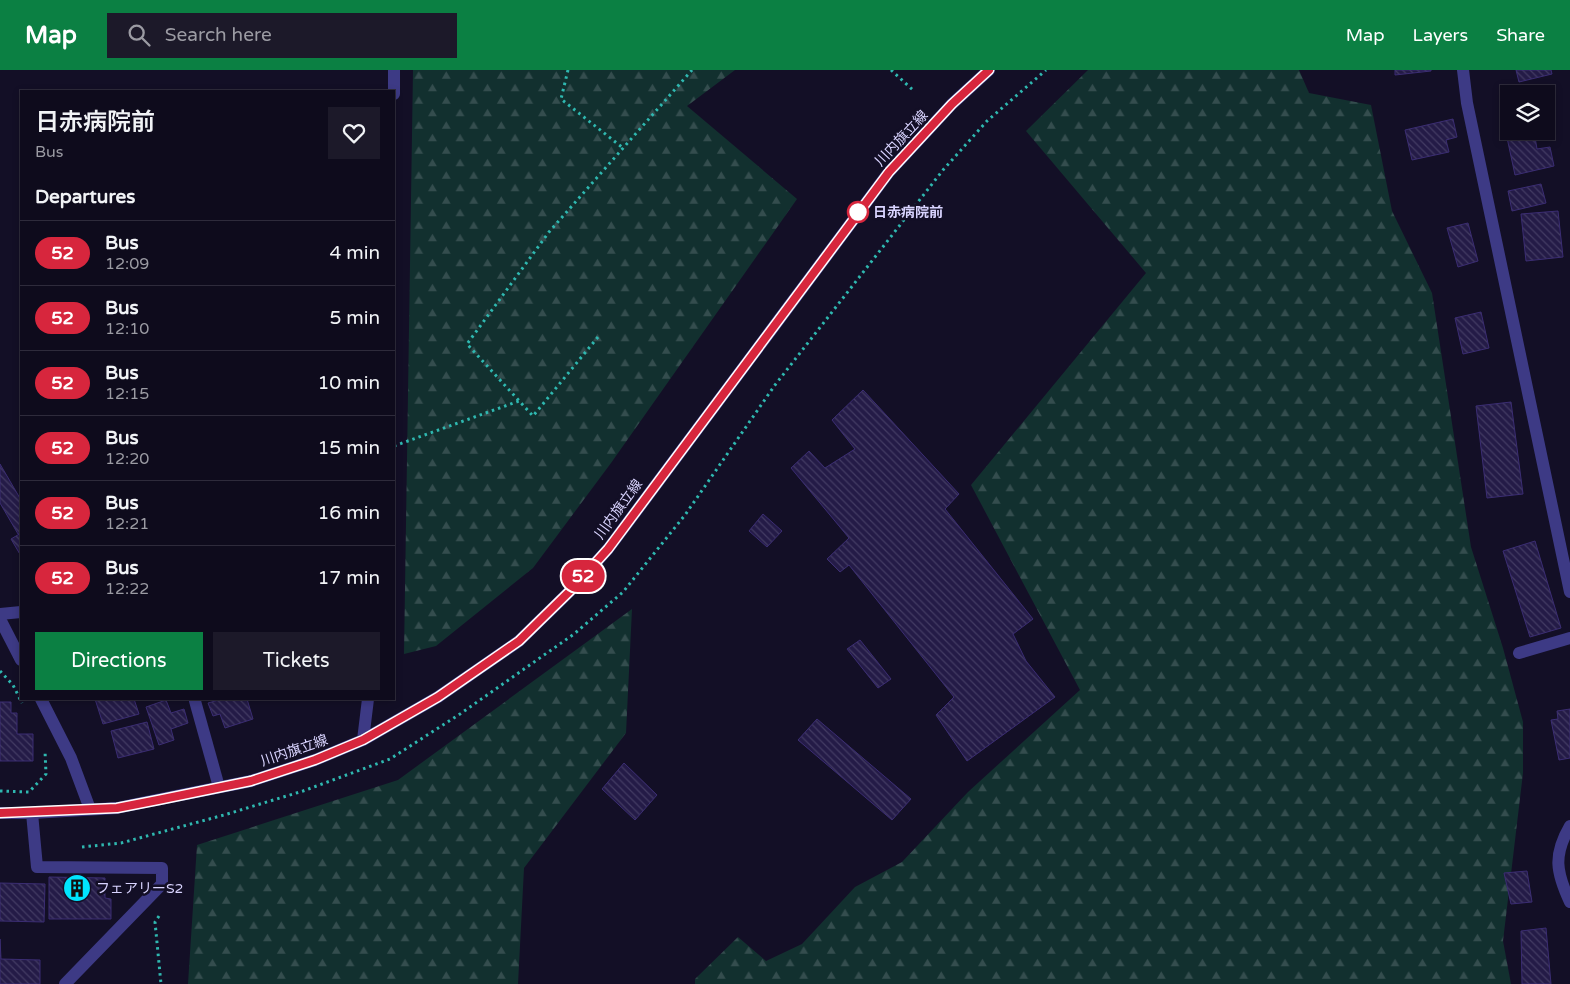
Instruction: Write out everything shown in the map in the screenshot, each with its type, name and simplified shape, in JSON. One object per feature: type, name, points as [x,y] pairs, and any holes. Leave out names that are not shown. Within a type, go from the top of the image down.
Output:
[{"type":"street","points":[[394,70],[394,90]]},
{"type":"street","name":"川内旗立線","points":[[0,813],[117,808],[251,781],[315,760],[363,740],[438,697],[519,641],[570,591],[608,549],[889,172],[952,104],[989,70]]},
{"type":"street","points":[[1463,70],[1466,103],[1570,592]]},
{"type":"street","points":[[0,614],[20,612]]},
{"type":"street","points":[[0,619],[20,658]]},
{"type":"street","points":[[1519,654],[1570,638]]},
{"type":"street","points":[[42,700],[71,758],[90,809]]},
{"type":"street","points":[[363,740],[368,700]]},
{"type":"street","points":[[195,701],[219,787]]},
{"type":"street","points":[[32,812],[37,867],[162,868],[162,884],[65,984]]},
{"type":"street","points":[[1570,826],[1561,841],[1557,864],[1563,888],[1570,902]]},
{"type":"path","points":[[568,70],[561,98],[623,148]]},
{"type":"path","points":[[598,337],[533,416],[467,344],[549,232],[692,70]]},
{"type":"path","points":[[891,70],[914,91]]},
{"type":"path","points":[[73,847],[122,843],[214,818],[303,791],[390,759],[460,714],[574,634],[623,592],[686,515],[775,385],[943,170],[988,121],[1046,70]]},
{"type":"path","points":[[395,446],[519,401]]},
{"type":"path","points":[[0,671],[13,684],[20,699]]},
{"type":"path","points":[[20,700],[25,710]]},
{"type":"path","points":[[0,791],[30,792],[46,774],[46,752],[42,744]]},
{"type":"path","points":[[160,916],[155,922],[161,984]]},
{"type":"green space","points":[[413,70],[735,70],[687,106],[797,199],[611,463],[533,568],[436,646],[404,654]]},
{"type":"green space","points":[[1088,70],[1299,70],[1309,93],[1371,105],[1392,211],[1432,293],[1471,547],[1503,648],[1523,722],[1523,773],[1503,941],[1511,984],[695,984],[695,979],[738,937],[766,961],[802,944],[855,887],[902,862],[968,792],[1080,690],[971,485],[1146,273],[1026,131]]},
{"type":"green space","points":[[632,609],[626,733],[524,868],[518,984],[188,984],[197,845],[398,780]]},
{"type":"building","points":[[1395,70],[1431,70],[1431,71],[1395,75]]},
{"type":"building","points":[[1516,70],[1551,70],[1552,74],[1519,82]]},
{"type":"building","points":[[1453,119],[1457,137],[1446,140],[1449,152],[1412,160],[1405,130]]},
{"type":"building","points":[[1508,140],[1536,140],[1537,149],[1550,147],[1554,166],[1515,175]]},
{"type":"building","points":[[1541,184],[1546,203],[1512,211],[1508,191]]},
{"type":"building","points":[[1558,211],[1563,257],[1526,261],[1521,214]]},
{"type":"building","points":[[1468,223],[1478,261],[1458,267],[1447,228]]},
{"type":"building","points":[[1481,312],[1489,348],[1463,354],[1455,318]]},
{"type":"building","points":[[863,390],[959,494],[945,509],[1033,619],[1013,634],[1026,661],[1055,697],[967,761],[936,715],[954,697],[849,565],[840,572],[827,559],[849,538],[791,468],[809,451],[825,468],[855,449],[832,420]]},
{"type":"building","points":[[1511,402],[1523,494],[1487,498],[1476,406]]},
{"type":"building","points":[[0,464],[20,498],[20,533],[18,534],[0,503]]},
{"type":"building","points":[[763,514],[782,531],[767,547],[749,531]]},
{"type":"building","points":[[20,534],[20,554],[11,539]]},
{"type":"building","points":[[1535,541],[1561,628],[1530,637],[1503,551]]},
{"type":"building","points":[[860,640],[891,679],[878,688],[847,649]]},
{"type":"building","points":[[95,700],[134,700],[139,714],[103,724]]},
{"type":"building","points":[[166,700],[171,713],[184,709],[188,723],[171,729],[174,740],[159,745],[146,707]]},
{"type":"building","points":[[218,700],[247,700],[253,719],[225,728],[220,714],[213,716],[208,703]]},
{"type":"building","points":[[0,702],[11,702],[11,713],[17,713],[17,734],[33,734],[33,761],[0,761]]},
{"type":"building","points":[[1570,709],[1570,758],[1559,760],[1551,720],[1558,719],[1557,711]]},
{"type":"building","points":[[817,719],[911,799],[892,820],[798,740]]},
{"type":"building","points":[[147,722],[154,749],[118,758],[111,731]]},
{"type":"building","points":[[624,763],[657,795],[635,820],[602,789]]},
{"type":"building","points":[[1527,871],[1532,902],[1511,904],[1504,873]]},
{"type":"building","name":"フェアリーS2","points":[[49,877],[105,878],[105,898],[111,899],[111,919],[49,919]]},
{"type":"building","points":[[0,883],[45,884],[44,922],[0,921]]},
{"type":"building","points":[[1546,928],[1551,984],[1522,984],[1521,931]]},
{"type":"building","points":[[0,939],[1,959],[40,960],[40,984],[0,984]]},
{"type":"bus line","name":"52","points":[[0,813],[117,808],[251,781],[315,760],[363,740],[438,697],[519,641],[570,591],[608,549],[696,428],[889,172],[952,104],[989,70]]},
{"type":"place","name":"日赤病院前","points":[[858,212]]},
{"type":"place","name":"フェアリーS2","points":[[77,888]]}]
